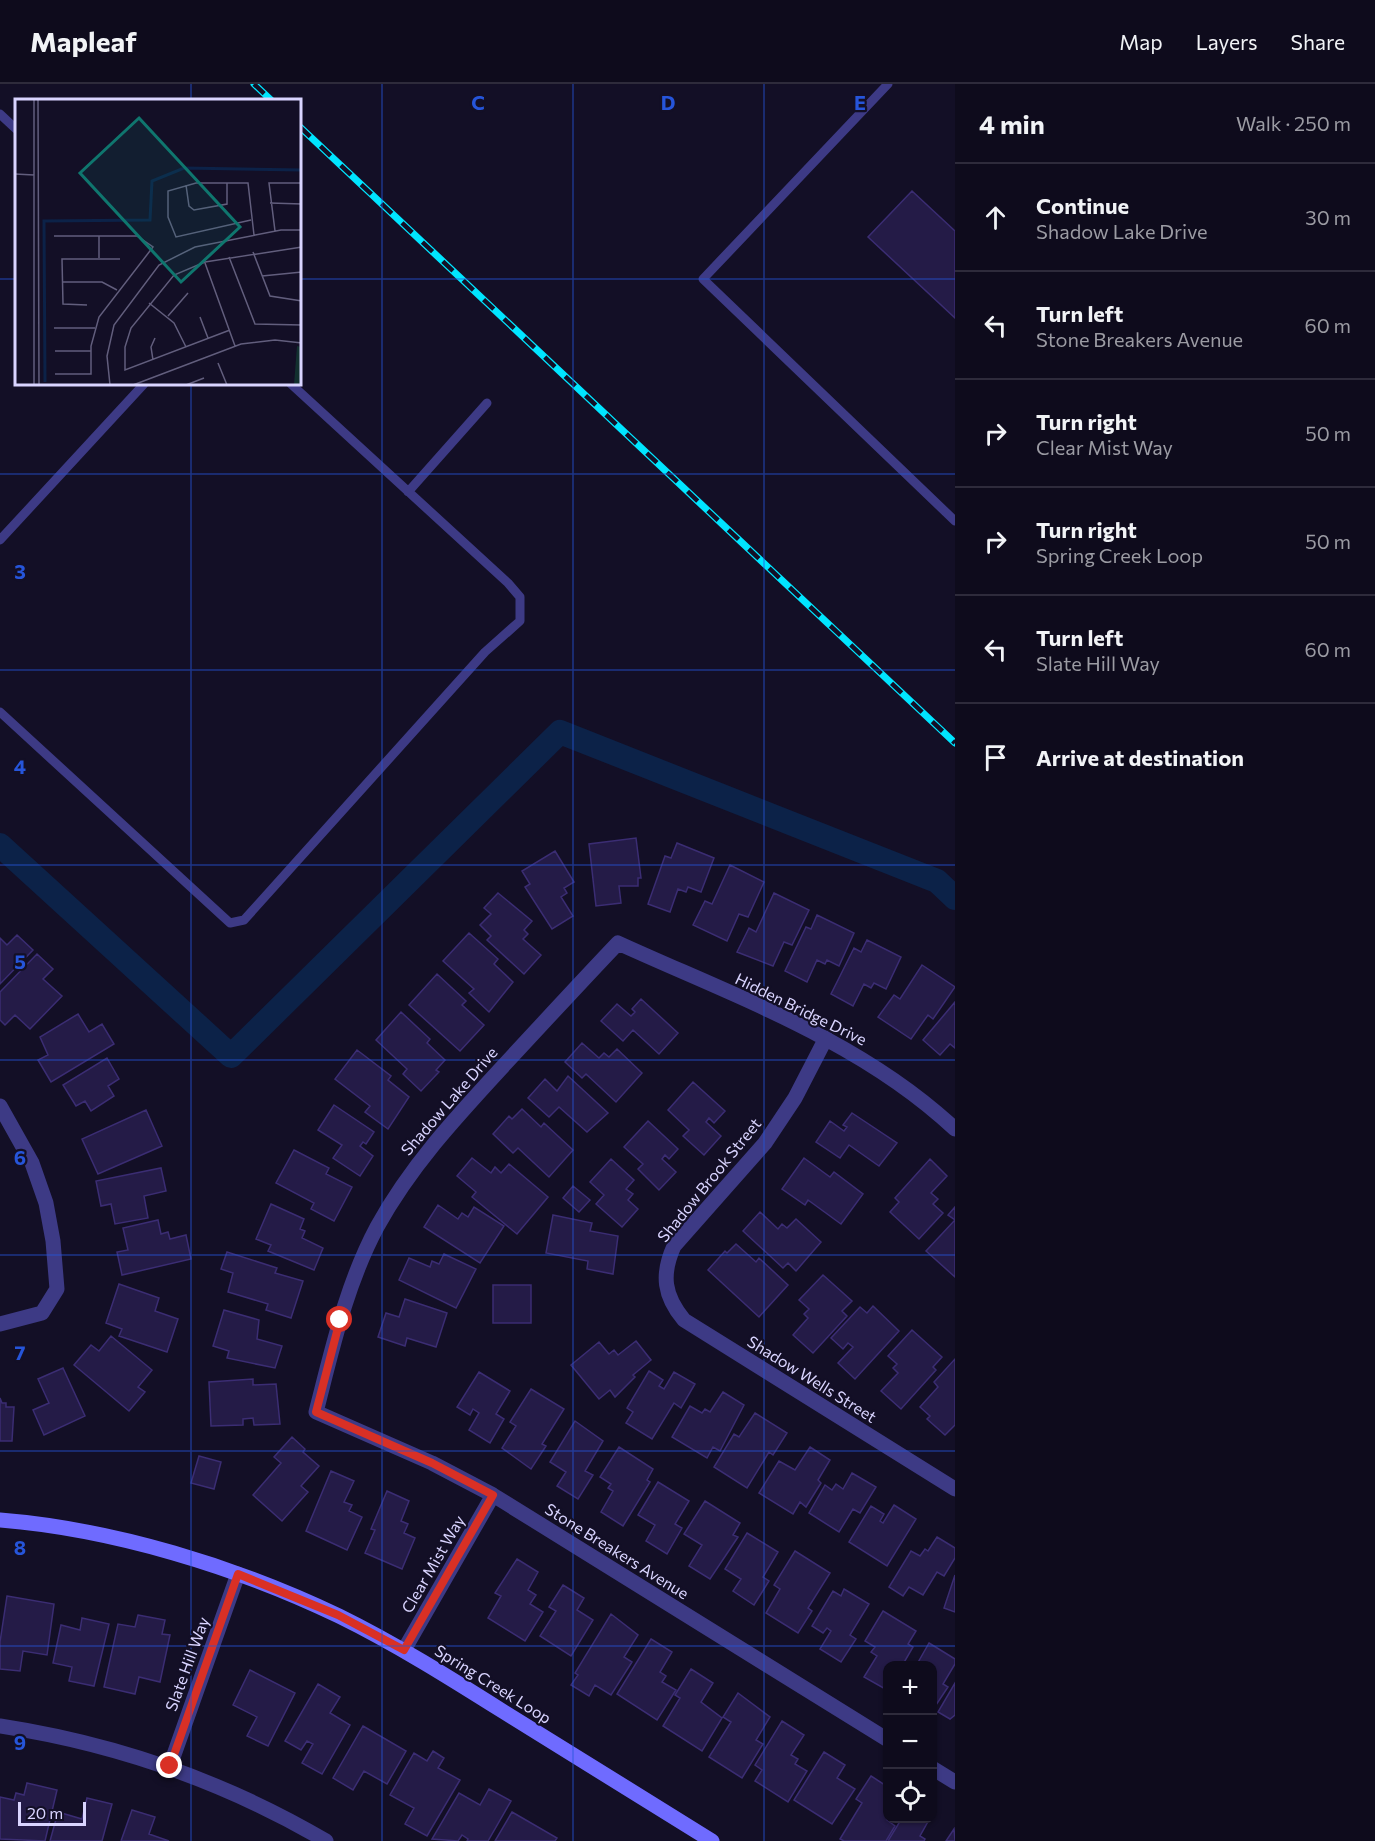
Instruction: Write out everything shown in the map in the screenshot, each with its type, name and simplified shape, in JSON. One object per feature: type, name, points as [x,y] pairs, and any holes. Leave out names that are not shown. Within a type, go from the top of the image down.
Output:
[{"type":"street","name":"Hidden Bridge Drive","points":[[618,943],[826,1038],[880,1069],[931,1106],[955,1129]]},
{"type":"street","name":"Shadow Lake Drive","points":[[316,1412],[340,1320],[355,1278],[377,1228],[409,1174],[442,1131],[618,943]]},
{"type":"street","name":"Shadow Brook Street","points":[[666,1285],[667,1262],[674,1246],[765,1143],[795,1098],[826,1038]]},
{"type":"street","points":[[0,1106],[32,1163],[46,1203],[53,1240],[57,1289],[42,1313],[0,1324]]},
{"type":"street","name":"Shadow Wells Street","points":[[666,1285],[673,1307],[684,1320],[955,1489]]},
{"type":"street","name":"Stone Breakers Avenue","points":[[316,1412],[432,1463],[493,1495],[883,1737]]},
{"type":"street","name":"Clear Mist Way","points":[[404,1650],[493,1495]]},
{"type":"street","name":"Spring Creek Loop","points":[[0,1520],[96,1535],[166,1552],[238,1574],[338,1615],[404,1650],[712,1841]]},
{"type":"street","name":"Slate Hill Way","points":[[170,1766],[238,1574]]},
{"type":"street","points":[[0,1726],[58,1735],[170,1766],[234,1792],[326,1841]]},
{"type":"street","points":[[935,1769],[955,1782]]},
{"type":"lane","points":[[888,84],[703,279],[955,521]]},
{"type":"lane","points":[[0,114],[15,128]]},
{"type":"lane","points":[[0,540],[142,386]]},
{"type":"lane","points":[[0,712],[230,923],[244,920],[484,652],[520,621],[520,597],[293,386]]},
{"type":"lane","points":[[408,492],[487,403]]},
{"type":"building","points":[[912,191],[955,231],[955,318],[868,237]]},
{"type":"building","points":[[636,838],[641,878],[638,878],[638,886],[619,886],[621,903],[596,906],[589,844]]},
{"type":"building","points":[[677,843],[714,858],[701,892],[688,887],[686,892],[678,889],[670,912],[648,904],[665,856],[671,858]]},
{"type":"building","points":[[555,851],[574,882],[564,888],[567,893],[561,897],[573,916],[552,929],[525,887],[530,884],[522,871]]},
{"type":"building","points":[[730,865],[764,882],[748,917],[739,914],[727,941],[693,925],[705,901],[712,904]]},
{"type":"building","points":[[498,893],[532,921],[524,930],[528,934],[523,939],[541,955],[524,974],[487,940],[491,936],[480,925],[491,914],[484,908]]},
{"type":"building","points":[[774,893],[809,910],[792,945],[784,942],[773,966],[737,952],[749,928],[756,932]]},
{"type":"building","points":[[817,915],[854,933],[839,966],[827,960],[825,964],[817,960],[807,982],[785,971],[806,927],[811,929]]},
{"type":"building","points":[[469,933],[498,959],[494,964],[513,982],[489,1012],[469,993],[474,989],[443,961]]},
{"type":"building","points":[[17,935],[33,950],[0,984],[0,938],[7,945]]},
{"type":"building","points":[[867,940],[901,957],[886,989],[874,983],[871,988],[864,984],[853,1006],[831,994],[854,948],[861,952]]},
{"type":"building","points":[[37,954],[53,969],[43,979],[62,996],[30,1029],[15,1015],[5,1025],[0,1020],[0,992]]},
{"type":"building","points":[[922,965],[955,987],[933,1019],[928,1015],[911,1039],[878,1017],[894,995],[900,999]]},
{"type":"building","points":[[437,974],[466,1001],[462,1005],[484,1025],[460,1051],[409,1005]]},
{"type":"building","points":[[641,999],[678,1033],[659,1054],[633,1030],[623,1041],[601,1021],[617,1004],[631,1016],[635,1012],[632,1009]]},
{"type":"building","points":[[955,1002],[955,1048],[950,1044],[940,1055],[923,1040]]},
{"type":"building","points":[[401,1012],[430,1039],[427,1043],[445,1060],[436,1070],[439,1072],[421,1091],[403,1074],[407,1069],[376,1040]]},
{"type":"building","points":[[78,1014],[89,1032],[102,1024],[114,1044],[51,1082],[38,1060],[48,1055],[40,1037]]},
{"type":"building","points":[[582,1043],[599,1058],[604,1053],[609,1057],[617,1049],[642,1073],[616,1102],[586,1074],[582,1078],[565,1062]]},
{"type":"building","points":[[357,1050],[391,1076],[388,1080],[409,1097],[388,1129],[365,1112],[370,1106],[335,1079]]},
{"type":"building","points":[[107,1058],[119,1079],[108,1086],[114,1096],[91,1111],[85,1101],[76,1106],[63,1085]]},
{"type":"building","points":[[568,1076],[608,1113],[587,1132],[559,1107],[549,1117],[528,1098],[545,1079],[557,1091]]},
{"type":"building","points":[[693,1082],[725,1111],[714,1123],[709,1118],[706,1122],[721,1136],[704,1155],[683,1136],[689,1130],[668,1110]]},
{"type":"building","points":[[334,1105],[374,1132],[366,1144],[363,1142],[360,1146],[373,1156],[360,1176],[333,1158],[342,1145],[318,1130]]},
{"type":"building","points":[[522,1109],[541,1127],[544,1123],[573,1150],[549,1177],[518,1148],[513,1153],[493,1134],[509,1116],[512,1119]]},
{"type":"building","points":[[146,1110],[162,1146],[98,1174],[82,1139]]},
{"type":"building","points":[[852,1113],[897,1143],[879,1166],[849,1145],[840,1158],[816,1142],[830,1121],[844,1131],[847,1127],[843,1125]]},
{"type":"building","points":[[648,1121],[678,1149],[669,1159],[665,1155],[662,1159],[676,1172],[659,1190],[638,1169],[643,1164],[624,1147]]},
{"type":"building","points":[[294,1150],[329,1168],[326,1174],[352,1187],[334,1221],[311,1209],[314,1203],[276,1183]]},
{"type":"building","points":[[472,1158],[491,1173],[495,1167],[501,1173],[509,1164],[548,1197],[517,1234],[472,1197],[476,1192],[457,1176]]},
{"type":"building","points":[[804,1158],[830,1177],[834,1172],[863,1194],[841,1224],[808,1200],[805,1205],[782,1189]]},
{"type":"building","points":[[611,1159],[634,1180],[626,1189],[633,1194],[628,1200],[638,1209],[622,1227],[596,1204],[604,1195],[590,1182]]},
{"type":"building","points":[[930,1159],[947,1176],[931,1193],[938,1199],[933,1204],[943,1213],[919,1239],[890,1212],[899,1202],[895,1198]]},
{"type":"building","points":[[161,1168],[166,1191],[144,1196],[148,1218],[115,1224],[111,1204],[101,1206],[96,1181]]},
{"type":"building","points":[[573,1186],[590,1200],[579,1212],[563,1198]]},
{"type":"building","points":[[271,1204],[304,1219],[300,1229],[305,1231],[302,1238],[323,1248],[314,1270],[268,1251],[271,1245],[256,1239]]},
{"type":"building","points":[[438,1205],[458,1219],[462,1213],[468,1217],[474,1207],[504,1226],[480,1263],[424,1227]]},
{"type":"building","points":[[955,1207],[955,1220],[948,1215]]},
{"type":"building","points":[[760,1212],[778,1229],[782,1224],[787,1228],[796,1219],[821,1242],[796,1271],[788,1263],[783,1268],[743,1231]]},
{"type":"building","points":[[553,1215],[592,1223],[590,1231],[618,1236],[613,1274],[587,1269],[588,1261],[546,1253]]},
{"type":"building","points":[[158,1220],[161,1234],[168,1232],[170,1239],[186,1235],[191,1259],[122,1275],[117,1252],[128,1250],[123,1228]]},
{"type":"building","points":[[955,1220],[955,1277],[926,1251]]},
{"type":"building","points":[[736,1244],[756,1262],[759,1258],[788,1285],[759,1317],[708,1270],[725,1251],[727,1253]]},
{"type":"building","points":[[227,1252],[277,1268],[275,1273],[303,1281],[291,1318],[266,1310],[268,1304],[228,1292],[233,1273],[221,1269]]},
{"type":"building","points":[[444,1254],[476,1269],[456,1308],[399,1280],[409,1258],[430,1267],[432,1261],[439,1264]]},
{"type":"building","points":[[823,1275],[852,1301],[842,1311],[847,1316],[813,1353],[793,1335],[808,1318],[804,1314],[809,1309],[799,1300]]},
{"type":"building","points":[[119,1284],[159,1298],[155,1311],[178,1319],[167,1352],[119,1336],[122,1329],[106,1323]]},
{"type":"building","points":[[493,1285],[531,1285],[531,1323],[493,1323]]},
{"type":"building","points":[[405,1299],[447,1313],[436,1347],[407,1338],[405,1346],[378,1337],[386,1313],[399,1317]]},
{"type":"building","points":[[873,1306],[899,1331],[855,1379],[838,1363],[853,1347],[848,1343],[843,1349],[831,1338],[860,1307],[867,1313]]},
{"type":"building","points":[[224,1310],[259,1320],[257,1339],[282,1346],[275,1368],[227,1358],[229,1351],[213,1346]]},
{"type":"building","points":[[912,1330],[942,1357],[933,1367],[936,1370],[901,1409],[881,1391],[898,1373],[893,1368],[897,1364],[888,1356]]},
{"type":"building","points":[[111,1336],[152,1370],[138,1387],[145,1392],[129,1411],[74,1365],[91,1345],[99,1351]]},
{"type":"building","points":[[636,1341],[651,1360],[633,1375],[635,1377],[615,1397],[610,1390],[599,1399],[571,1365],[599,1342],[609,1354],[614,1350],[618,1355]]},
{"type":"building","points":[[955,1359],[955,1425],[945,1435],[927,1419],[930,1416],[920,1407],[938,1387],[934,1382]]},
{"type":"building","points":[[63,1368],[85,1416],[44,1435],[33,1410],[49,1403],[38,1379]]},
{"type":"building","points":[[649,1371],[663,1380],[659,1386],[664,1389],[674,1372],[695,1384],[681,1408],[674,1403],[652,1439],[626,1423],[633,1412],[627,1408]]},
{"type":"building","points":[[479,1372],[510,1391],[496,1414],[504,1419],[490,1443],[469,1430],[479,1413],[473,1409],[470,1415],[457,1407]]},
{"type":"building","points":[[253,1379],[253,1385],[276,1384],[280,1424],[254,1425],[253,1418],[243,1419],[243,1425],[211,1426],[209,1382]]},
{"type":"building","points":[[531,1389],[564,1409],[542,1444],[546,1446],[531,1469],[502,1448],[516,1426],[510,1422]]},
{"type":"building","points":[[723,1392],[744,1405],[720,1451],[713,1447],[707,1458],[672,1437],[690,1406],[702,1413],[705,1409],[710,1412]]},
{"type":"building","points":[[0,1398],[2,1403],[6,1403],[6,1407],[14,1407],[12,1441],[0,1441]]},
{"type":"building","points":[[755,1413],[787,1433],[773,1455],[769,1452],[747,1488],[714,1467],[734,1434],[739,1437]]},
{"type":"building","points":[[575,1421],[603,1441],[585,1471],[593,1475],[578,1499],[557,1486],[566,1472],[550,1462]]},
{"type":"building","points":[[292,1437],[305,1449],[303,1452],[319,1466],[301,1486],[308,1492],[282,1521],[253,1495],[281,1463],[274,1457]]},
{"type":"building","points":[[619,1447],[653,1469],[647,1480],[650,1482],[623,1526],[601,1512],[613,1491],[608,1488],[611,1484],[600,1477]]},
{"type":"building","points":[[810,1447],[830,1460],[818,1480],[821,1483],[806,1507],[800,1502],[793,1514],[759,1493],[779,1461],[795,1470]]},
{"type":"building","points":[[199,1456],[221,1462],[214,1489],[191,1483]]},
{"type":"building","points":[[331,1471],[354,1481],[344,1502],[352,1505],[349,1511],[362,1517],[347,1550],[306,1531]]},
{"type":"building","points":[[852,1473],[876,1487],[860,1513],[853,1509],[839,1532],[809,1513],[825,1485],[832,1490],[836,1484],[843,1489]]},
{"type":"building","points":[[658,1482],[689,1501],[675,1524],[682,1528],[667,1554],[646,1541],[655,1525],[638,1515]]},
{"type":"building","points":[[387,1491],[409,1501],[401,1521],[408,1524],[404,1533],[415,1538],[402,1569],[365,1553],[375,1530],[371,1529]]},
{"type":"building","points":[[705,1501],[740,1523],[733,1535],[738,1537],[710,1579],[689,1566],[702,1545],[684,1534]]},
{"type":"building","points":[[894,1505],[916,1519],[887,1566],[849,1542],[871,1506],[884,1514],[880,1521],[883,1523]]},
{"type":"building","points":[[747,1533],[778,1552],[763,1577],[769,1581],[754,1605],[733,1591],[741,1579],[725,1569]]},
{"type":"building","points":[[937,1537],[955,1548],[955,1558],[944,1576],[937,1572],[923,1595],[909,1587],[903,1596],[889,1587],[911,1551],[920,1556],[925,1549],[928,1551]]},
{"type":"building","points":[[795,1551],[830,1573],[808,1608],[812,1611],[798,1633],[766,1613],[780,1589],[774,1585]]},
{"type":"building","points":[[517,1559],[538,1572],[528,1590],[536,1595],[530,1604],[543,1612],[525,1641],[488,1618],[501,1596],[495,1593]]},
{"type":"building","points":[[955,1575],[955,1612],[944,1608]]},
{"type":"building","points":[[563,1585],[584,1598],[577,1610],[593,1620],[571,1656],[540,1636],[556,1611],[549,1607]]},
{"type":"building","points":[[844,1589],[869,1604],[850,1635],[856,1639],[841,1662],[820,1649],[831,1631],[827,1628],[823,1633],[812,1626],[833,1591],[841,1596]]},
{"type":"building","points":[[7,1596],[54,1604],[47,1655],[23,1651],[20,1671],[0,1669],[0,1642]]},
{"type":"building","points":[[883,1611],[916,1631],[908,1644],[913,1647],[905,1661],[883,1661],[883,1688],[864,1677],[877,1656],[871,1652],[875,1647],[865,1641]]},
{"type":"building","points":[[611,1614],[638,1635],[624,1657],[632,1662],[611,1695],[595,1685],[589,1696],[571,1685],[578,1675],[575,1673]]},
{"type":"building","points":[[138,1615],[165,1620],[162,1634],[170,1635],[160,1682],[139,1677],[135,1694],[104,1687],[118,1624],[135,1627]]},
{"type":"building","points":[[82,1618],[109,1624],[94,1686],[69,1681],[72,1667],[53,1663],[61,1625],[80,1630]]},
{"type":"building","points":[[651,1639],[672,1652],[660,1672],[666,1676],[662,1682],[676,1690],[657,1720],[617,1694]]},
{"type":"building","points":[[929,1643],[955,1659],[955,1664],[943,1684],[948,1687],[937,1704],[937,1661],[919,1661]]},
{"type":"building","points":[[691,1669],[713,1683],[701,1702],[722,1718],[702,1751],[663,1726],[680,1698],[675,1695]]},
{"type":"building","points":[[250,1670],[295,1693],[268,1746],[247,1736],[257,1717],[233,1705]]},
{"type":"building","points":[[955,1683],[955,1715],[950,1719],[938,1712]]},
{"type":"building","points":[[318,1684],[340,1697],[330,1713],[350,1725],[322,1774],[302,1763],[313,1744],[307,1741],[301,1750],[285,1741]]},
{"type":"building","points":[[738,1693],[770,1717],[756,1740],[763,1744],[742,1778],[709,1757],[731,1722],[723,1717]]},
{"type":"building","points":[[782,1721],[804,1735],[791,1755],[798,1759],[795,1764],[807,1771],[788,1802],[755,1781],[762,1770],[755,1765]]},
{"type":"building","points":[[363,1726],[406,1751],[387,1784],[364,1771],[353,1790],[333,1778]]},
{"type":"building","points":[[433,1751],[444,1758],[438,1768],[460,1780],[427,1836],[405,1824],[414,1808],[390,1795],[414,1753],[427,1761]]},
{"type":"building","points":[[824,1752],[845,1765],[837,1778],[855,1789],[832,1824],[794,1800]]},
{"type":"building","points":[[871,1776],[883,1784],[883,1823],[891,1823],[895,1826],[886,1841],[844,1841],[840,1839],[862,1803],[856,1799]]},
{"type":"building","points":[[27,1783],[57,1790],[45,1841],[0,1839],[0,1797],[14,1800],[16,1793],[24,1795]]},
{"type":"building","points":[[489,1789],[511,1801],[488,1841],[467,1841],[468,1839],[462,1835],[458,1841],[432,1839],[459,1793],[480,1805]]},
{"type":"building","points":[[87,1798],[112,1804],[102,1841],[50,1841],[58,1812],[82,1819]]},
{"type":"building","points":[[132,1810],[155,1817],[149,1834],[169,1841],[121,1841]]},
{"type":"building","points":[[512,1812],[557,1838],[555,1841],[495,1841]]},
{"type":"building","points":[[899,1823],[927,1823],[920,1836],[925,1839],[924,1841],[888,1841]]},
{"type":"building","points":[[954,1829],[955,1841],[946,1841]]},
{"type":"waterway","points":[[0,845],[231,1056],[560,732],[937,881],[955,898]]},
{"type":"railway","points":[[254,84],[270,99]]},
{"type":"railway","points":[[302,129],[955,743]]},
{"type":"route","points":[[170,1766],[238,1574],[338,1615],[404,1650],[493,1495],[432,1463],[316,1412],[340,1320]]}]
